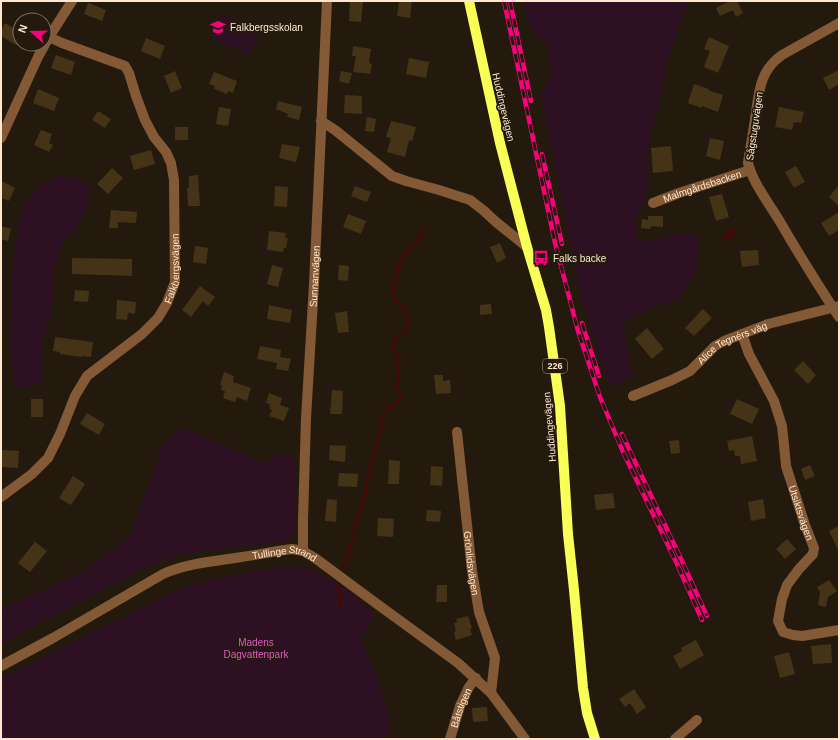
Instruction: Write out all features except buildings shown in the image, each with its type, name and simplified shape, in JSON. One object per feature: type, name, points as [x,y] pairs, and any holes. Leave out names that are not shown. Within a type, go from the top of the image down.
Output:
[{"type":"main road","name":"Huddingevägen","points":[[469,1],[500,143],[527,247],[546,310],[555,360],[560,406],[568,534],[583,688],[595,739]]},
{"type":"street","points":[[52,32],[72,1]]},
{"type":"street","name":"Sunnanvägen","points":[[303,551],[306,418],[327,1]]},
{"type":"street","name":"Sågstuguvägen","points":[[839,23],[782,55],[764,74],[758,95],[748,163],[750,170],[765,197],[836,307],[839,317]]},
{"type":"street","name":"Falkbergsvägen","points":[[1,498],[32,474],[48,458],[60,434],[75,396],[87,376],[142,334],[158,318],[167,303],[175,282],[174,180],[171,163],[166,152],[154,136],[145,120],[136,96],[130,73],[125,66],[52,38]]},
{"type":"street","points":[[1,138],[3,126],[41,52]]},
{"type":"street","points":[[321,121],[335,130],[392,176],[470,200],[527,247]]},
{"type":"street","name":"Malmgårdsbacken","points":[[654,203],[679,193],[750,170]]},
{"type":"street","name":"Alice Tegnérs väg","points":[[633,396],[690,371],[715,346],[724,341],[768,324],[836,307]]},
{"type":"street","name":"Utsiktsvägen","points":[[742,334],[749,354],[774,401],[782,426],[786,466],[814,548],[813,554],[787,585],[782,599],[778,621],[783,632],[793,635],[802,636],[839,630]]},
{"type":"street","name":"Grönlidsvägen","points":[[457,432],[472,571],[479,612],[495,658],[491,693]]},
{"type":"street","name":"Tullinge Strand","points":[[1,666],[53,638],[162,574],[182,567],[201,563],[292,549],[303,551],[315,558],[458,662],[491,693],[525,739]]},
{"type":"street","name":"Båtstigen","points":[[450,739],[460,706],[469,687],[476,678]]},
{"type":"street","points":[[675,739],[697,720]]},
{"type":"green space","points":[[524,1],[689,1],[667,61],[649,140],[646,200],[635,218],[637,241],[684,233],[699,237],[697,266],[681,298],[642,313],[628,321],[623,326],[633,377],[609,387],[581,298],[541,97],[552,71],[547,45],[530,28]]},
{"type":"green space","points":[[221,14],[260,30],[249,55],[210,38]]},
{"type":"green space","points":[[60,176],[77,178],[91,186],[87,206],[75,232],[64,240],[54,270],[52,310],[42,344],[42,383],[14,389],[10,347],[12,275],[18,230],[24,206],[39,186]]},
{"type":"green space","points":[[182,427],[266,464],[280,453],[296,460],[295,531],[291,540],[184,553],[144,568],[1,644],[1,609],[87,570],[131,536],[163,444]]},
{"type":"green space","name":"Madens Dagvattenpark","points":[[301,567],[331,579],[375,613],[366,632],[359,635],[374,670],[389,713],[389,739],[1,739],[1,678],[184,587],[210,580],[262,570]]},
{"type":"shaded area","points":[[734,227],[738,233],[725,241],[721,235]]},
{"type":"waterway","points":[[343,569],[354,536],[356,520],[365,497],[366,484],[385,411],[401,399],[397,385],[399,362],[393,347],[396,338],[407,329],[408,320],[406,312],[392,297],[400,260],[421,237],[422,227]]},
{"type":"waterway","points":[[339,586],[340,607]]},
{"type":"railway","points":[[504,1],[555,243],[578,331],[600,397],[623,452],[677,564],[702,620]]},
{"type":"railway","points":[[510,1],[531,101]]},
{"type":"railway","points":[[542,154],[562,244]]},
{"type":"railway","points":[[582,323],[599,376]]},
{"type":"railway","points":[[622,434],[707,616]]},
{"type":"place","name":"Falkbergsskolan","points":[[218,27]]},
{"type":"place","name":"Falks backe","points":[[541,258]]}]
